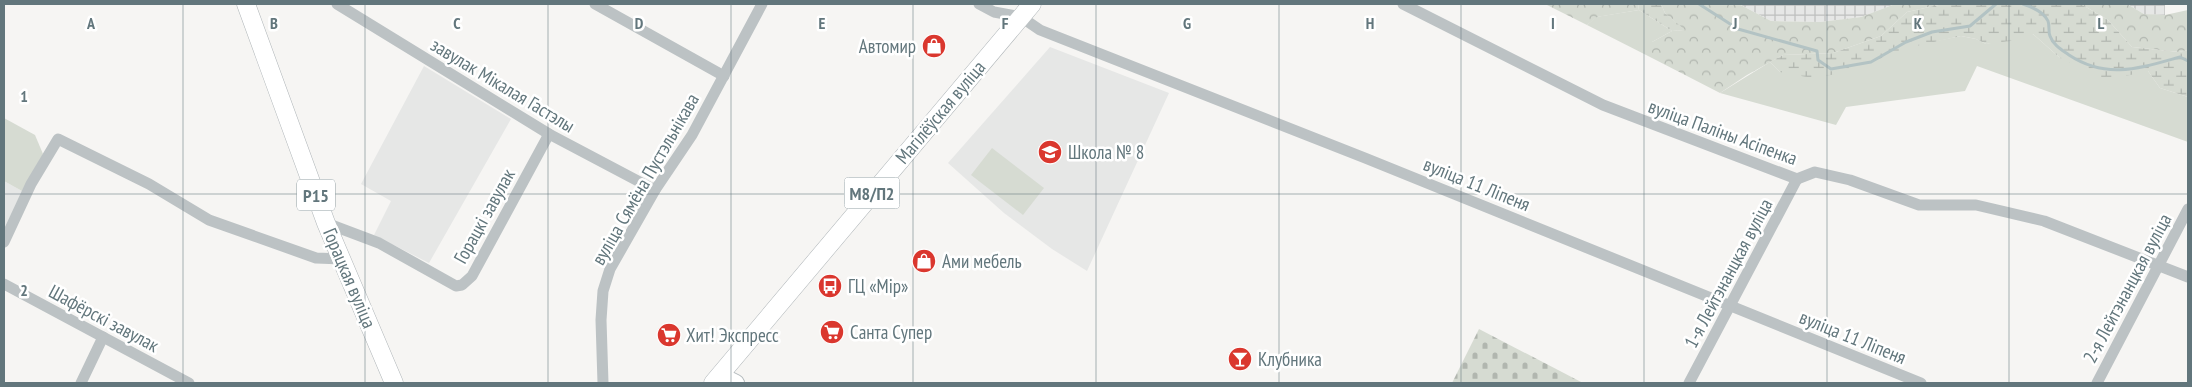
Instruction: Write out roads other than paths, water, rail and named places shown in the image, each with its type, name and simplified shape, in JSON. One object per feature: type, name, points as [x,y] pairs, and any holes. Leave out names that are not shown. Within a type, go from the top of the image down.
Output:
[{"type":"main road","name":"Горацкая вуліца","points":[[246,4],[326,223],[343,259],[394,383]]},
{"type":"main road","name":"Магілёўская вуліца","points":[[716,379],[1027,10]]},
{"type":"main road","points":[[716,379],[736,383]]},
{"type":"street","name":"завулак Мікалая Гастэлы","points":[[337,4],[549,134],[654,190]]},
{"type":"street","points":[[595,4],[724,76]]},
{"type":"street","name":"вуліца Сямёна Пустэльнікава","points":[[603,383],[601,320],[604,292],[610,269],[654,190],[692,135],[762,4]]},
{"type":"street","points":[[979,4],[994,12],[1027,10]]},
{"type":"street","name":"вуліца Паліны Асіпенка","points":[[1403,4],[1603,105],[1797,180],[1815,172],[1850,180],[1919,205],[1976,205],[2044,221],[2188,276]]},
{"type":"street","name":"вуліца 11 Ліпеня","points":[[1027,10],[1040,30],[1374,161],[1921,383]]},
{"type":"street","name":"Горацкі завулак","points":[[326,223],[379,244],[456,286],[462,285],[472,276],[549,134]]},
{"type":"street","points":[[4,242],[31,184],[58,139],[149,184],[209,220],[316,258],[343,259]]},
{"type":"street","name":"1-я Лейтэнанцкая вуліца","points":[[1689,383],[1797,180]]},
{"type":"street","name":"2-я Лейтэнанцкая вуліца","points":[[2097,383],[2188,209]]},
{"type":"street","name":"Шафёрскі завулак","points":[[4,284],[189,383]]},
{"type":"street","points":[[81,383],[102,338]]},
{"type":"waterway","points":[[1699,4],[1738,29],[1817,51],[1818,60],[1831,69],[1871,62],[1906,42],[1932,32],[1970,26],[1996,4]]},
{"type":"waterway","points":[[2023,4],[2041,12],[2048,21],[2049,34],[2053,42],[2083,63],[2110,70],[2124,70],[2180,57],[2188,61]]},
{"type":"place","name":"Автомир","points":[[934,46]]},
{"type":"place","name":"Школа № 8","points":[[1050,152]]},
{"type":"place","name":"Ами мебель","points":[[924,261]]},
{"type":"place","name":"ГЦ «Мір»","points":[[830,286]]},
{"type":"place","name":"Санта Супер","points":[[832,332]]},
{"type":"place","name":"Хит! Экспресс","points":[[669,335]]},
{"type":"place","name":"Клубника","points":[[1240,359]]}]
